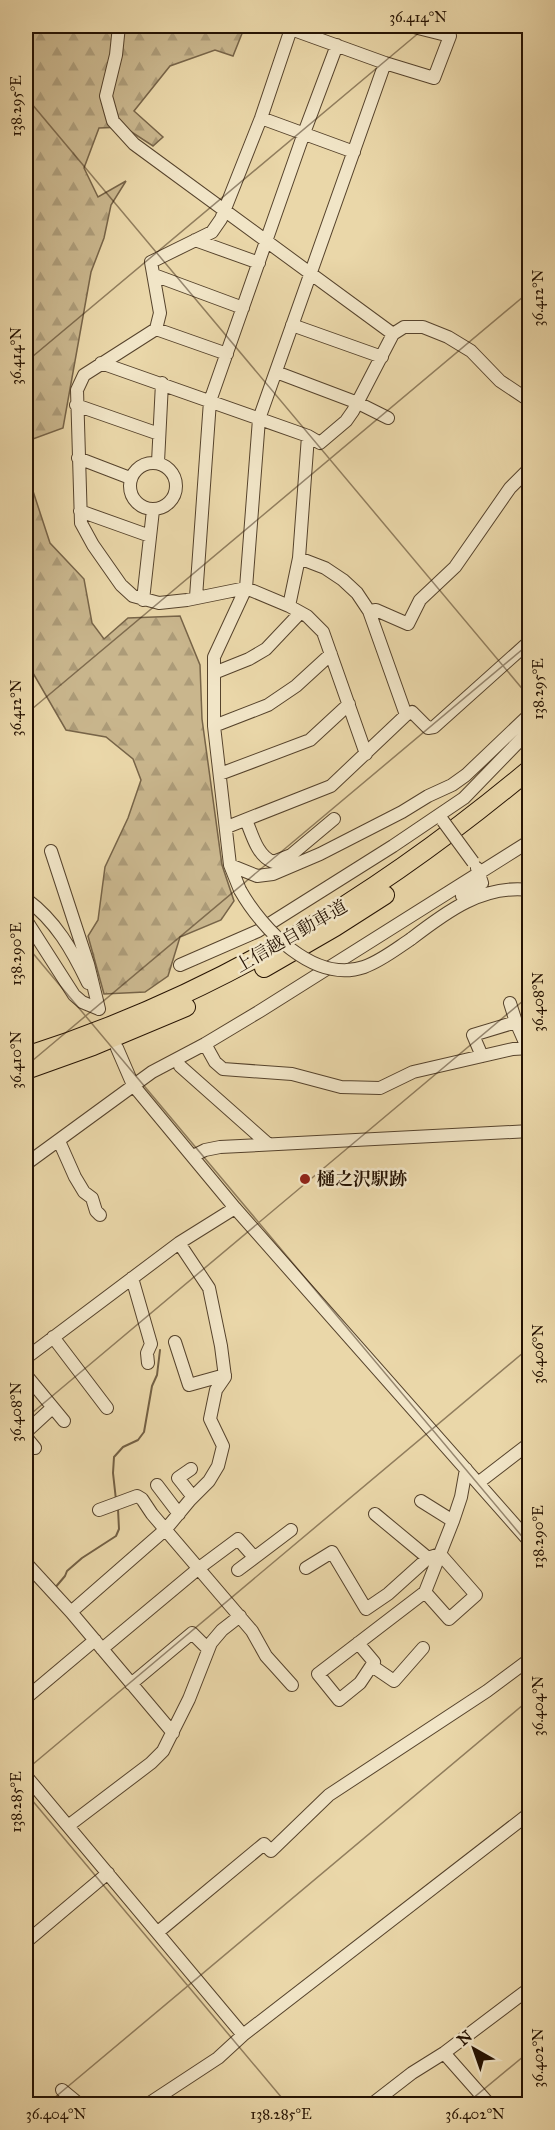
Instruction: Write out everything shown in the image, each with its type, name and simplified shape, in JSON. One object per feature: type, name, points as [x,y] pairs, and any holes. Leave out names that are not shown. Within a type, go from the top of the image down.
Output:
[{"type":"highway","name":"上信越自動車道","points":[[26,1056],[85,1035],[206,984],[278,946],[344,907],[411,863],[451,834],[530,769]]},
{"type":"highway","name":"上信越自動車道","points":[[26,1070],[152,1022],[289,955],[377,901],[458,844],[530,786]]},
{"type":"street","points":[[119,26],[116,54],[106,96],[113,121],[134,144],[393,334]]},
{"type":"street","points":[[366,754],[323,632],[300,613],[246,588],[187,600],[159,603],[133,596],[121,585],[105,564],[81,523],[76,405],[77,390],[84,375],[156,329],[160,313],[151,262],[212,232],[221,219],[261,117],[292,27],[385,63],[434,78],[450,36],[410,26]]},
{"type":"street","points":[[196,597],[210,401],[337,45]]},
{"type":"street","points":[[385,63],[259,419],[246,588],[214,657],[214,726],[230,864],[240,890],[259,917],[298,954],[313,963],[333,970],[364,967],[384,957],[441,916],[480,895],[496,891],[530,890]]},
{"type":"street","points":[[261,117],[354,152]]},
{"type":"street","points":[[195,240],[259,263]]},
{"type":"street","points":[[154,275],[243,308]]},
{"type":"street","points":[[292,325],[382,357]]},
{"type":"street","points":[[101,363],[162,383],[320,442],[346,421],[358,403],[393,334],[404,327],[423,327],[448,337],[471,351],[500,381],[530,401]]},
{"type":"street","points":[[156,329],[227,354]]},
{"type":"street","points":[[276,372],[358,403],[388,418]]},
{"type":"street","points":[[158,462],[162,383]]},
{"type":"street","points":[[76,405],[159,434]]},
{"type":"street","points":[[289,606],[299,558],[308,436]]},
{"type":"street","points":[[78,458],[130,478]]},
{"type":"street","points":[[158,462],[172,472],[177,489],[174,498],[168,504],[153,510],[144,507],[132,496],[129,489],[130,478],[145,464],[158,462]]},
{"type":"street","points":[[369,611],[376,610],[408,624],[420,600],[455,567],[510,488],[530,468]]},
{"type":"street","points":[[143,600],[153,510]]},
{"type":"street","points":[[81,511],[150,536]]},
{"type":"street","points":[[299,558],[325,568],[357,593],[369,611],[406,715]]},
{"type":"street","points":[[214,673],[249,659],[266,649],[300,613]]},
{"type":"street","points":[[227,827],[331,786],[406,715],[412,712],[428,728],[434,727],[530,641]]},
{"type":"street","points":[[214,726],[268,705],[296,686],[331,654]]},
{"type":"street","points":[[220,774],[310,740],[349,704]]},
{"type":"street","points":[[230,864],[257,876],[273,874],[320,854],[402,813],[466,776],[530,714]]},
{"type":"street","points":[[180,965],[258,931],[441,818],[464,798],[530,730]]},
{"type":"street","points":[[441,818],[476,868],[482,884],[449,905],[441,916]]},
{"type":"street","points":[[246,820],[257,846],[266,860],[273,862],[291,855],[334,819]]},
{"type":"street","points":[[26,1164],[152,1072],[205,1044],[476,868],[530,841]]},
{"type":"street","points":[[51,851],[88,964],[101,1013]]},
{"type":"street","points":[[26,899],[48,917],[65,938],[101,1013]]},
{"type":"street","points":[[26,920],[74,995],[101,1013]]},
{"type":"street","points":[[205,1044],[215,1062],[223,1069],[292,1074],[341,1087],[380,1088],[413,1072],[528,1048],[510,1003]]},
{"type":"street","points":[[482,1056],[473,1035],[516,1022]]},
{"type":"street","points":[[117,1048],[133,1085],[235,1208],[530,1542]]},
{"type":"street","points":[[180,1066],[268,1144]]},
{"type":"street","points":[[193,1156],[205,1150],[220,1147],[530,1131]]},
{"type":"street","points":[[58,1141],[75,1178],[84,1192],[92,1198],[99,1215]]},
{"type":"street","points":[[26,1358],[179,1243],[235,1208]]},
{"type":"street","points":[[71,1612],[166,1529],[209,1481],[218,1466],[223,1446],[210,1419],[216,1390],[225,1375],[221,1346],[208,1288],[179,1243]]},
{"type":"street","points":[[132,1278],[151,1344],[147,1353],[148,1363]]},
{"type":"street","points":[[53,1337],[107,1408]]},
{"type":"street","points":[[175,1342],[189,1385],[225,1375]]},
{"type":"street","points":[[26,1375],[64,1421]]},
{"type":"street","points":[[26,1432],[52,1407]]},
{"type":"street","points":[[26,1437],[35,1448]]},
{"type":"street","points":[[478,1482],[530,1443]]},
{"type":"street","points":[[191,1469],[178,1478],[193,1497]]},
{"type":"street","points":[[358,1643],[374,1662],[360,1683],[339,1700],[318,1674],[358,1643],[425,1592],[453,1521],[466,1469]]},
{"type":"street","points":[[157,1485],[179,1514]]},
{"type":"street","points":[[99,1510],[138,1496],[142,1499],[152,1514],[240,1616],[252,1631],[266,1656],[292,1685]]},
{"type":"street","points":[[421,1501],[453,1521]]},
{"type":"street","points":[[375,1514],[428,1558]]},
{"type":"street","points":[[238,1570],[291,1530]]},
{"type":"street","points":[[26,1698],[238,1539],[254,1557]]},
{"type":"street","points":[[306,1568],[332,1552],[366,1609],[388,1594],[428,1558],[440,1554]]},
{"type":"street","points":[[425,1592],[449,1619],[476,1596],[440,1554]]},
{"type":"street","points":[[26,1563],[71,1612],[172,1733]]},
{"type":"street","points":[[68,1826],[151,1763],[163,1751],[189,1699],[208,1649],[216,1635],[240,1616]]},
{"type":"street","points":[[131,1684],[192,1633],[208,1649]]},
{"type":"street","points":[[372,1666],[394,1681],[423,1648]]},
{"type":"street","points":[[158,1932],[264,1844],[271,1851],[328,1795],[530,1659]]},
{"type":"street","points":[[26,1776],[243,2034]]},
{"type":"street","points":[[148,2104],[219,2058],[243,2034],[530,1813]]},
{"type":"street","points":[[26,1942],[108,1873]]},
{"type":"street","points":[[372,2104],[530,1988]]},
{"type":"street","points":[[444,2053],[489,2104]]},
{"type":"street","points":[[62,2090],[79,2104]]},
{"type":"green space","points":[[26,26],[245,26],[233,56],[215,50],[170,66],[134,111],[163,137],[153,146],[124,127],[99,128],[84,168],[98,197],[126,181],[111,205],[104,238],[91,272],[63,428],[30,440],[31,485],[50,543],[84,579],[92,623],[104,639],[128,618],[180,616],[200,665],[202,719],[222,865],[234,901],[221,920],[180,937],[168,976],[145,992],[104,994],[88,936],[98,920],[105,867],[128,818],[141,780],[133,759],[106,737],[66,730],[26,661]]},
{"type":"waterway","points":[[116,1500],[114,1457],[123,1447],[138,1440],[144,1432],[152,1386],[157,1375],[160,1350]]},
{"type":"waterway","points":[[54,1589],[67,1571],[82,1558],[116,1536],[119,1529],[118,1509]]},
{"type":"place","name":"樋之沢駅跡","points":[[305,1179]]}]
